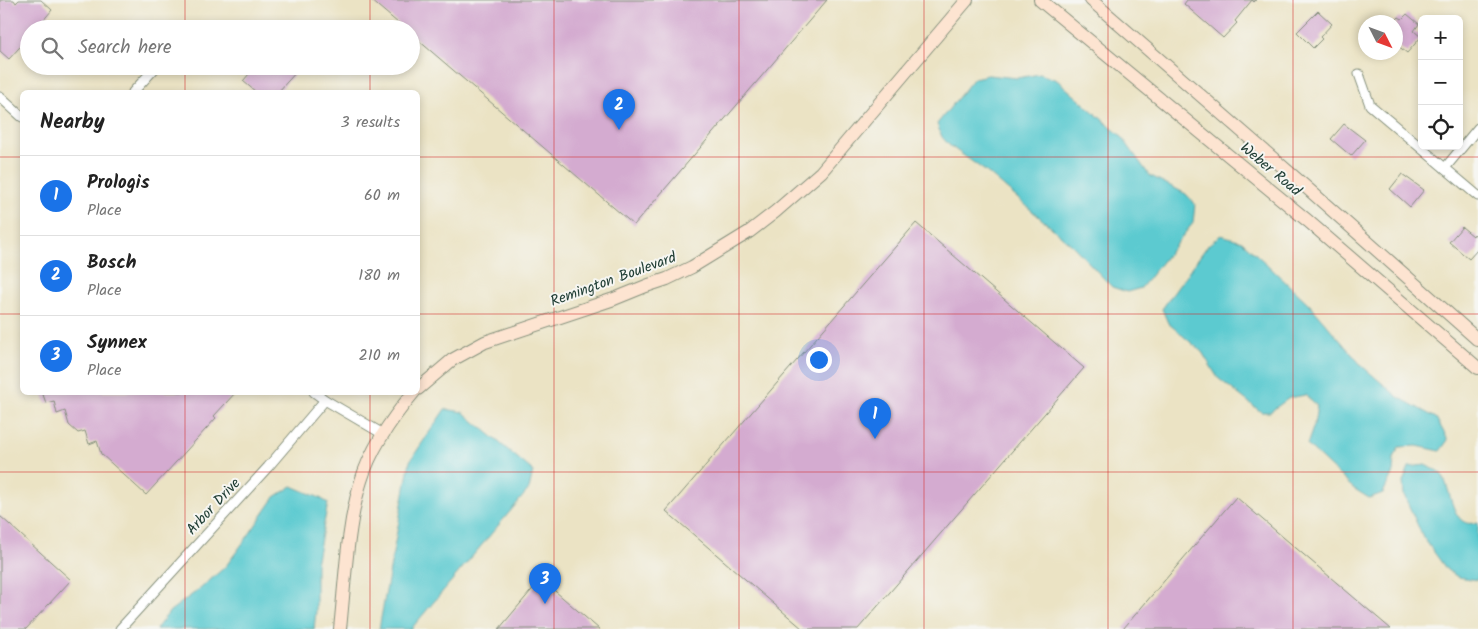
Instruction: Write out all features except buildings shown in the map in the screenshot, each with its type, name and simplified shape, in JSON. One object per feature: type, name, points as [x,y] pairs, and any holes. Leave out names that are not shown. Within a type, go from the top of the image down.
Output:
[{"type":"main road","name":"Remington Boulevard","points":[[420,387],[452,360],[486,342],[667,279],[692,267],[748,232],[776,212],[821,172],[967,0]]},
{"type":"main road","name":"Weber Road","points":[[1040,0],[1308,221],[1478,368]]},
{"type":"main road","name":"Weber Road","points":[[1091,0],[1478,340]]},
{"type":"main road","points":[[340,629],[352,522],[361,480],[382,434],[412,395]]},
{"type":"street","points":[[1359,74],[1370,105],[1478,196]]},
{"type":"street","points":[[135,90],[149,75]]},
{"type":"street","points":[[0,97],[20,115]]},
{"type":"street","points":[[1445,168],[1478,128]]},
{"type":"street","points":[[318,395],[382,434]]},
{"type":"street","name":"Arbor Drive","points":[[120,629],[268,467],[325,400]]},
{"type":"water","points":[[1040,74],[1057,80],[1122,137],[1149,175],[1186,194],[1195,204],[1193,223],[1141,288],[1127,292],[1112,287],[1073,246],[988,173],[949,145],[942,137],[937,124],[974,78],[988,75],[1017,78]]},
{"type":"water","points":[[1221,235],[1242,241],[1309,304],[1362,366],[1398,397],[1436,418],[1448,440],[1440,451],[1417,446],[1399,447],[1394,458],[1393,472],[1383,493],[1369,498],[1353,488],[1307,445],[1314,425],[1317,406],[1305,395],[1289,398],[1270,412],[1261,412],[1218,378],[1202,352],[1168,323],[1162,309],[1208,245]]},
{"type":"water","points":[[445,409],[463,412],[533,471],[529,489],[411,629],[379,629],[410,461]]},
{"type":"water","points":[[1425,465],[1441,473],[1457,515],[1462,521],[1469,523],[1478,522],[1478,580],[1458,577],[1447,570],[1423,537],[1404,495],[1403,482],[1409,467]]},
{"type":"water","points":[[292,486],[328,503],[316,564],[314,629],[156,629],[170,611],[226,566],[275,497]]},
{"type":"place","name":"Bosch","points":[[619,130]]},
{"type":"place","name":"Prologis","points":[[875,439]]},
{"type":"place","name":"Synnex","points":[[545,604]]}]
